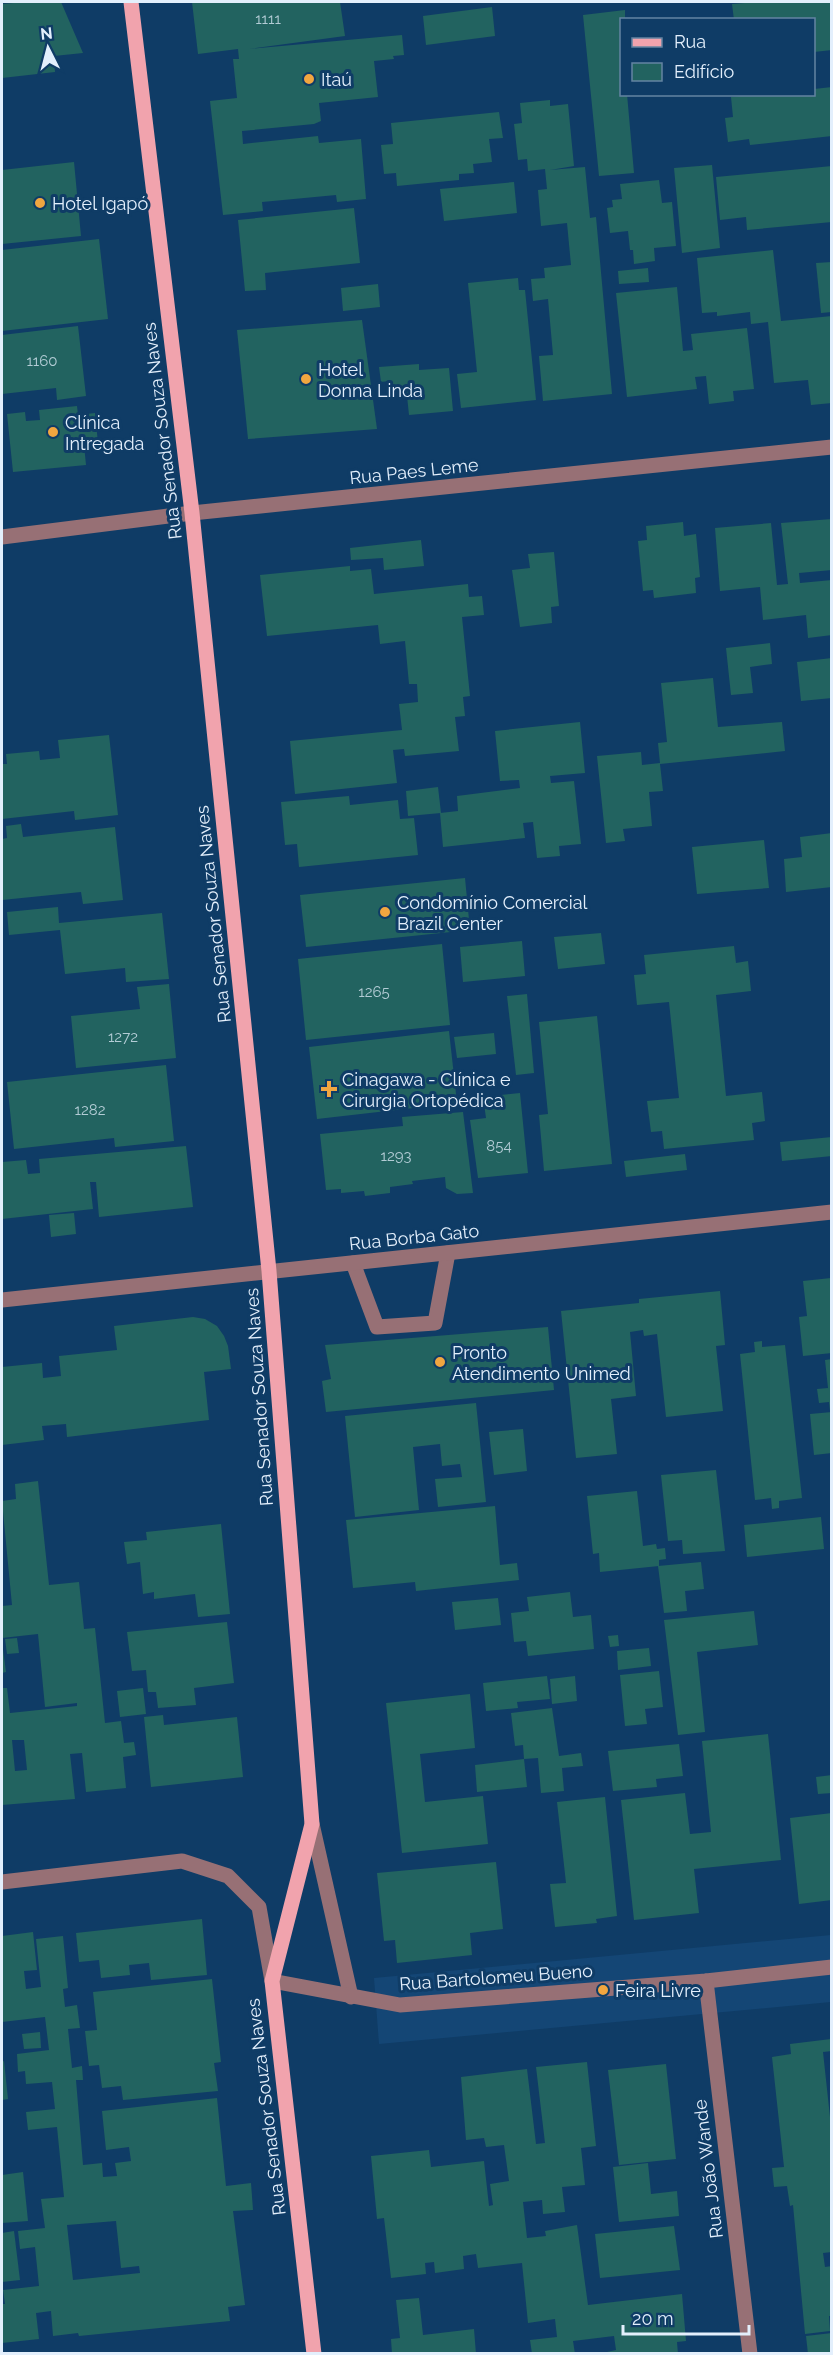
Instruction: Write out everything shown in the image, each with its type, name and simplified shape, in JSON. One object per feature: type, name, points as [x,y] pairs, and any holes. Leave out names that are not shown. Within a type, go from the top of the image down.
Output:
[{"type":"main road","name":"Rua Senador Souza Naves","points":[[131,2],[192,513],[269,1271],[312,1824],[272,1981],[314,2354]]},
{"type":"street","name":"Rua Paes Leme","points":[[2,537],[192,513],[831,447]]},
{"type":"street","name":"Rua Borba Gato","points":[[2,1300],[831,1212]]},
{"type":"street","points":[[353,1263],[377,1327],[435,1323],[448,1253]]},
{"type":"street","name":"Rua Senador Souza Naves","points":[[312,1824],[351,1997]]},
{"type":"street","points":[[2,1882],[182,1861],[228,1876],[259,1907],[272,1981]]},
{"type":"street","name":"Rua Bartolomeu Bueno","points":[[272,1981],[400,2005],[705,1981],[831,1967]]},
{"type":"street","name":"Rua João Wande","points":[[705,1981],[750,2354]]},
{"type":"shaded area","name":"Feira Livre","points":[[831,1935],[831,2002],[379,2044],[374,1978]]},
{"type":"building","points":[[61,2],[83,53],[54,56],[55,72],[2,78],[2,4]]},
{"type":"building","points":[[192,2],[340,2],[345,36],[249,49],[402,35],[404,55],[393,56],[394,59],[374,61],[378,97],[319,103],[321,121],[314,124],[242,131],[243,144],[318,136],[319,143],[361,139],[366,199],[337,202],[336,195],[262,202],[263,211],[223,215],[210,101],[237,98],[233,59],[239,59],[238,49],[198,54]]},
{"type":"building","points":[[832,2],[832,50],[815,52],[815,18],[734,18],[732,4]]},
{"type":"building","points":[[492,7],[495,36],[426,45],[423,16]]},
{"type":"building","points":[[625,10],[625,18],[620,18],[620,96],[627,96],[634,173],[599,176],[583,15]]},
{"type":"building","points":[[832,87],[832,136],[750,145],[749,139],[728,142],[725,118],[733,117],[731,97],[815,96],[815,89]]},
{"type":"building","points":[[550,100],[550,106],[568,104],[574,166],[550,170],[585,167],[590,218],[596,217],[612,394],[543,401],[539,356],[553,355],[548,299],[533,301],[531,279],[545,278],[544,268],[571,265],[567,223],[541,226],[538,190],[547,189],[545,169],[528,171],[527,159],[518,160],[514,124],[522,123],[520,103]]},
{"type":"building","points":[[499,112],[503,138],[489,139],[492,162],[473,164],[474,173],[459,174],[459,180],[397,186],[396,173],[384,174],[381,145],[393,144],[391,123]]},
{"type":"building","name":"Hotel Igapó","points":[[74,162],[81,236],[2,244],[2,170]]},
{"type":"building","points":[[712,165],[720,248],[682,253],[674,168]]},
{"type":"building","points":[[832,166],[832,222],[747,230],[746,217],[720,220],[716,177]]},
{"type":"building","points":[[659,180],[662,203],[672,202],[676,246],[654,248],[655,261],[634,264],[628,231],[610,233],[607,208],[613,207],[612,200],[622,199],[620,184]]},
{"type":"building","points":[[514,182],[517,213],[444,221],[440,189]]},
{"type":"building","points":[[354,208],[360,263],[265,273],[266,290],[245,291],[238,220]]},
{"type":"building","points":[[99,239],[108,319],[2,331],[2,250]]},
{"type":"building","points":[[773,250],[781,321],[832,316],[832,403],[811,405],[808,380],[774,383],[768,322],[751,324],[750,312],[717,316],[717,312],[702,313],[697,258]]},
{"type":"building","points":[[832,262],[832,312],[821,313],[816,263]]},
{"type":"building","points":[[648,268],[649,282],[619,284],[618,271]]},
{"type":"building","points":[[518,278],[519,290],[525,290],[536,400],[461,408],[457,374],[477,372],[468,283]]},
{"type":"building","points":[[378,284],[380,307],[343,311],[341,288]]},
{"type":"building","points":[[677,287],[683,351],[693,350],[691,334],[747,328],[754,389],[733,391],[734,401],[709,404],[706,376],[695,377],[697,389],[627,397],[616,293]]},
{"type":"building","name":"Hotel Donna Linda","points":[[362,320],[377,429],[248,439],[237,330]]},
{"type":"building","points":[[78,326],[86,396],[57,400],[56,388],[2,394],[2,335]]},
{"type":"building","points":[[419,364],[419,370],[449,368],[453,411],[409,415],[407,396],[390,398],[389,381],[381,382],[379,367]]},
{"type":"building","name":"Clínica Intregada","points":[[77,406],[78,415],[95,413],[98,443],[84,445],[86,465],[13,472],[7,414],[25,412],[26,421],[40,420],[39,410]]},
{"type":"building","points":[[832,519],[832,570],[799,573],[800,583],[832,580],[832,635],[808,638],[806,615],[763,620],[760,587],[720,591],[715,528],[771,523],[777,585],[788,584],[781,523]]},
{"type":"building","points":[[683,522],[684,536],[696,534],[700,577],[695,578],[696,593],[654,598],[653,590],[643,591],[638,541],[647,540],[646,526]]},
{"type":"building","points":[[421,540],[424,566],[384,570],[383,558],[351,560],[350,548]]},
{"type":"building","points":[[554,552],[559,606],[551,607],[552,623],[520,627],[512,570],[530,568],[528,554]]},
{"type":"building","points":[[350,566],[350,571],[371,569],[374,594],[468,584],[469,597],[482,596],[484,615],[462,617],[470,696],[463,697],[465,716],[455,717],[459,751],[405,756],[404,749],[393,750],[397,783],[295,794],[290,741],[402,730],[399,704],[418,702],[417,684],[409,684],[405,641],[380,644],[378,625],[267,636],[260,575]]},
{"type":"building","points":[[770,643],[772,664],[750,667],[753,693],[731,695],[726,648]]},
{"type":"building","points":[[832,658],[832,698],[801,701],[797,662]]},
{"type":"building","points":[[713,678],[718,727],[782,722],[785,751],[660,764],[663,791],[649,792],[652,826],[623,829],[625,841],[606,843],[597,756],[641,752],[642,765],[660,763],[658,743],[667,742],[661,683]]},
{"type":"building","points":[[580,722],[585,773],[550,776],[551,783],[574,781],[581,844],[559,846],[560,856],[537,858],[533,822],[523,823],[525,838],[443,847],[440,813],[458,811],[457,796],[520,788],[519,780],[500,781],[495,731]]},
{"type":"building","points":[[109,735],[118,815],[75,820],[74,811],[2,819],[2,764],[7,764],[6,754],[39,751],[40,760],[60,758],[58,740]]},
{"type":"building","points":[[438,787],[441,813],[408,816],[406,791]]},
{"type":"building","points":[[349,796],[350,805],[398,800],[400,819],[414,818],[418,855],[299,867],[297,844],[285,845],[281,802]]},
{"type":"building","points":[[21,824],[23,837],[115,827],[123,900],[83,904],[81,892],[2,900],[2,839],[7,838],[6,826]]},
{"type":"building","points":[[832,833],[832,887],[786,892],[784,859],[802,857],[800,837]]},
{"type":"building","points":[[764,840],[769,888],[697,894],[692,847]]},
{"type":"building","name":"Condomínio Comercial Brazil Center","points":[[465,878],[470,930],[306,947],[300,895]]},
{"type":"building","points":[[58,907],[59,923],[162,913],[169,979],[126,982],[125,968],[65,974],[60,930],[9,935],[7,912]]},
{"type":"building","points":[[601,933],[605,964],[558,969],[554,937]]},
{"type":"building","points":[[522,941],[525,976],[463,982],[460,947]]},
{"type":"building","points":[[442,944],[450,1025],[306,1040],[298,959]]},
{"type":"building","points":[[734,946],[736,963],[748,961],[751,991],[716,995],[726,1096],[762,1092],[765,1121],[752,1123],[754,1140],[664,1149],[662,1131],[651,1132],[647,1101],[679,1098],[669,1002],[637,1005],[634,975],[646,974],[644,955]]},
{"type":"building","points":[[169,984],[176,1058],[76,1068],[71,1016],[140,1009],[137,987]]},
{"type":"building","points":[[527,994],[534,1073],[516,1075],[507,996]]},
{"type":"building","points":[[597,1016],[612,1164],[544,1171],[539,1115],[548,1114],[539,1022]]},
{"type":"building","points":[[449,1031],[457,1103],[317,1119],[309,1047]]},
{"type":"building","points":[[494,1033],[496,1054],[457,1058],[454,1037]]},
{"type":"building","points":[[166,1065],[174,1141],[115,1147],[114,1138],[14,1149],[7,1082]]},
{"type":"building","points":[[520,1093],[528,1173],[478,1178],[470,1120],[486,1118],[483,1097]]},
{"type":"building","points":[[463,1112],[473,1193],[457,1194],[446,1188],[445,1177],[412,1181],[413,1184],[390,1187],[390,1193],[365,1196],[364,1191],[341,1193],[341,1189],[326,1190],[320,1134],[403,1126],[402,1117]]},
{"type":"building","points":[[832,1137],[832,1156],[782,1161],[780,1142]]},
{"type":"building","points":[[186,1146],[193,1207],[99,1217],[96,1182],[90,1182],[93,1209],[2,1219],[2,1162],[26,1160],[28,1174],[40,1173],[39,1159]]},
{"type":"building","points":[[685,1154],[687,1170],[626,1177],[624,1161]]},
{"type":"building","points":[[74,1213],[76,1234],[51,1237],[49,1215]]},
{"type":"building","points":[[831,1278],[832,1353],[803,1356],[799,1317],[807,1316],[803,1281]]},
{"type":"building","points":[[720,1291],[725,1345],[716,1346],[723,1411],[666,1417],[657,1334],[644,1336],[643,1330],[630,1332],[636,1396],[611,1399],[617,1454],[576,1458],[561,1311],[639,1303],[639,1299]]},
{"type":"building","points":[[193,1317],[205,1319],[217,1326],[228,1346],[231,1369],[204,1372],[209,1420],[67,1437],[66,1424],[42,1426],[44,1440],[2,1445],[2,1367],[42,1363],[43,1378],[61,1376],[59,1356],[117,1350],[114,1326]]},
{"type":"building","name":"Pronto Atendimento Unimed","points":[[548,1327],[554,1390],[326,1412],[322,1381],[331,1379],[325,1345]]},
{"type":"building","points":[[762,1341],[762,1347],[785,1345],[802,1498],[779,1501],[779,1508],[772,1509],[771,1498],[755,1500],[740,1354],[755,1352],[754,1342]]},
{"type":"building","points":[[832,1359],[832,1411],[830,1411],[829,1402],[819,1403],[817,1389],[828,1388],[825,1360]]},
{"type":"building","points":[[476,1403],[486,1502],[438,1507],[435,1479],[462,1477],[460,1464],[442,1466],[440,1444],[413,1447],[419,1510],[355,1517],[345,1416]]},
{"type":"building","points":[[832,1412],[832,1453],[814,1455],[810,1414]]},
{"type":"building","points":[[523,1429],[527,1471],[494,1475],[489,1432]]},
{"type":"building","points":[[716,1470],[725,1551],[683,1554],[682,1540],[668,1541],[661,1475]]},
{"type":"building","points":[[38,1481],[49,1585],[79,1582],[84,1629],[95,1628],[105,1723],[121,1721],[124,1743],[134,1742],[136,1755],[123,1757],[126,1788],[86,1792],[82,1753],[70,1754],[75,1799],[2,1805],[2,1688],[7,1688],[10,1713],[77,1706],[77,1703],[45,1707],[38,1634],[2,1638],[2,1606],[12,1605],[2,1501],[16,1499],[15,1484]],"holes":[[[12,1740],[24,1740],[27,1770],[15,1771]]]},
{"type":"building","points":[[637,1491],[643,1546],[656,1544],[657,1549],[665,1548],[666,1559],[659,1560],[659,1566],[600,1572],[599,1553],[593,1554],[587,1496]]},
{"type":"building","points":[[495,1506],[500,1565],[517,1563],[519,1580],[416,1591],[415,1582],[353,1588],[346,1520]]},
{"type":"building","points":[[821,1517],[824,1549],[747,1557],[744,1525]]},
{"type":"building","points":[[221,1524],[230,1614],[198,1617],[195,1594],[154,1599],[154,1592],[143,1594],[140,1562],[127,1564],[124,1542],[147,1540],[146,1532]]},
{"type":"building","points":[[701,1562],[704,1589],[685,1591],[687,1611],[664,1613],[658,1566]]},
{"type":"building","points":[[570,1592],[573,1617],[591,1615],[594,1649],[528,1656],[526,1641],[514,1642],[511,1613],[529,1611],[527,1597]]},
{"type":"building","points":[[498,1598],[501,1625],[455,1630],[452,1602]]},
{"type":"building","points":[[754,1611],[758,1645],[697,1652],[705,1732],[678,1735],[664,1620]]},
{"type":"building","points":[[227,1622],[234,1683],[194,1688],[196,1705],[158,1708],[156,1692],[148,1692],[146,1670],[132,1671],[127,1632]]},
{"type":"building","points":[[618,1635],[619,1646],[610,1647],[608,1636]]},
{"type":"building","points":[[17,1638],[19,1653],[7,1654],[5,1639]]},
{"type":"building","points":[[2,1642],[6,1672],[2,1673]]},
{"type":"building","points":[[649,1648],[651,1666],[618,1670],[617,1651]]},
{"type":"building","points":[[659,1671],[663,1707],[645,1709],[647,1724],[625,1726],[620,1675]]},
{"type":"building","points":[[547,1676],[550,1699],[517,1702],[518,1708],[486,1711],[483,1683]]},
{"type":"building","points":[[575,1676],[577,1701],[552,1704],[550,1679]]},
{"type":"building","points":[[143,1688],[146,1714],[120,1717],[117,1691]]},
{"type":"building","points":[[470,1694],[475,1748],[420,1754],[425,1802],[483,1796],[488,1844],[402,1853],[386,1703]]},
{"type":"building","points":[[552,1708],[559,1756],[581,1753],[583,1766],[562,1768],[564,1791],[541,1793],[538,1758],[524,1759],[523,1745],[515,1746],[511,1713]]},
{"type":"building","points":[[163,1715],[164,1725],[237,1717],[243,1777],[151,1787],[144,1717]]},
{"type":"building","points":[[768,1734],[781,1860],[694,1869],[699,1913],[634,1920],[621,1800],[685,1793],[690,1834],[711,1832],[702,1741]]},
{"type":"building","points":[[679,1744],[683,1776],[656,1779],[657,1787],[613,1791],[608,1751]]},
{"type":"building","points":[[524,1759],[527,1787],[477,1792],[475,1765]]},
{"type":"building","points":[[832,1775],[832,1793],[818,1794],[816,1777]]},
{"type":"building","points":[[605,1797],[617,1916],[596,1919],[597,1923],[555,1927],[550,1884],[566,1883],[557,1802]]},
{"type":"building","points":[[832,1813],[832,1900],[799,1904],[790,1818]]},
{"type":"building","points":[[496,1862],[503,1929],[470,1933],[472,1955],[397,1963],[395,1940],[384,1941],[377,1873]]},
{"type":"building","points":[[202,1919],[207,1975],[151,1980],[149,1963],[129,1965],[130,1975],[101,1978],[99,1960],[79,1962],[76,1933]]},
{"type":"building","points":[[33,1932],[37,1970],[24,1971],[26,1989],[41,1987],[36,1939],[63,1936],[68,1988],[63,1989],[65,2007],[77,2005],[80,2028],[68,2029],[72,2068],[82,2066],[83,2080],[76,2080],[83,2165],[102,2163],[103,2177],[117,2176],[115,2163],[131,2161],[129,2147],[106,2150],[102,2111],[217,2098],[226,2186],[251,2183],[253,2210],[233,2211],[245,2305],[228,2307],[230,2321],[79,2336],[78,2333],[53,2336],[51,2311],[36,2313],[39,2339],[2,2343],[2,2304],[5,2304],[3,2290],[39,2286],[35,2247],[20,2249],[18,2231],[45,2228],[41,2199],[64,2197],[57,2127],[28,2130],[26,2112],[55,2109],[52,2082],[26,2084],[25,2071],[18,2072],[17,2054],[49,2050],[45,2017],[2,2022],[2,1936]],"holes":[[[116,2221],[121,2268],[139,2266],[140,2273],[73,2280],[67,2225]]]},
{"type":"building","points":[[212,1979],[221,2062],[214,2063],[218,2091],[123,2100],[121,2086],[102,2088],[99,2065],[89,2066],[85,2031],[97,2030],[93,1992]]},
{"type":"building","points":[[40,2032],[41,2048],[24,2049],[22,2034]]},
{"type":"building","points":[[831,2039],[832,2051],[823,2052],[830,2117],[832,2117],[832,2252],[823,2253],[825,2267],[832,2266],[832,2316],[829,2316],[830,2331],[805,2334],[793,2205],[790,2206],[787,2186],[774,2187],[772,2168],[784,2167],[772,2057],[791,2054],[790,2044]]},
{"type":"building","points":[[4,2061],[8,2099],[2,2100],[2,2062]]},
{"type":"building","points":[[587,2062],[596,2146],[581,2148],[585,2185],[562,2187],[565,2212],[543,2214],[542,2200],[523,2202],[527,2238],[546,2236],[545,2231],[577,2225],[588,2305],[682,2294],[686,2341],[677,2342],[678,2354],[598,2354],[616,2350],[614,2336],[573,2341],[575,2354],[532,2354],[530,2340],[557,2337],[555,2319],[528,2323],[522,2263],[478,2268],[476,2254],[463,2256],[464,2269],[435,2273],[434,2262],[425,2263],[426,2274],[391,2278],[384,2218],[377,2219],[371,2156],[429,2150],[431,2167],[484,2161],[489,2206],[493,2205],[490,2184],[509,2181],[504,2145],[486,2147],[484,2138],[466,2140],[461,2077],[527,2069],[536,2144],[545,2143],[536,2067]]},
{"type":"building","points":[[666,2064],[676,2159],[619,2165],[608,2070]]},
{"type":"building","points":[[648,2163],[651,2194],[677,2191],[679,2216],[619,2222],[613,2167]]},
{"type":"building","points":[[23,2172],[28,2221],[2,2223],[2,2175]]},
{"type":"building","points":[[674,2226],[680,2270],[600,2278],[595,2234]]},
{"type":"building","points":[[14,2231],[20,2280],[2,2282],[2,2233]]},
{"type":"building","points":[[419,2298],[423,2335],[474,2329],[476,2354],[392,2354],[391,2339],[400,2338],[396,2300]]},
{"type":"building","points":[[832,2333],[832,2354],[808,2354],[806,2336]]},
{"type":"place","name":"Itaú","points":[[309,79]]},
{"type":"place","name":"Hotel Igapó","points":[[40,203]]},
{"type":"place","name":"Hotel Donna Linda","points":[[306,379]]},
{"type":"place","name":"Clínica Intregada","points":[[53,432]]},
{"type":"place","name":"Condomínio Comercial Brazil Center","points":[[385,912]]},
{"type":"place","name":"Cinagawa - Clínica e Cirurgia Ortopédica","points":[[329,1089]]},
{"type":"place","name":"Pronto Atendimento Unimed","points":[[440,1362]]},
{"type":"place","name":"Feira Livre","points":[[603,1990]]}]
